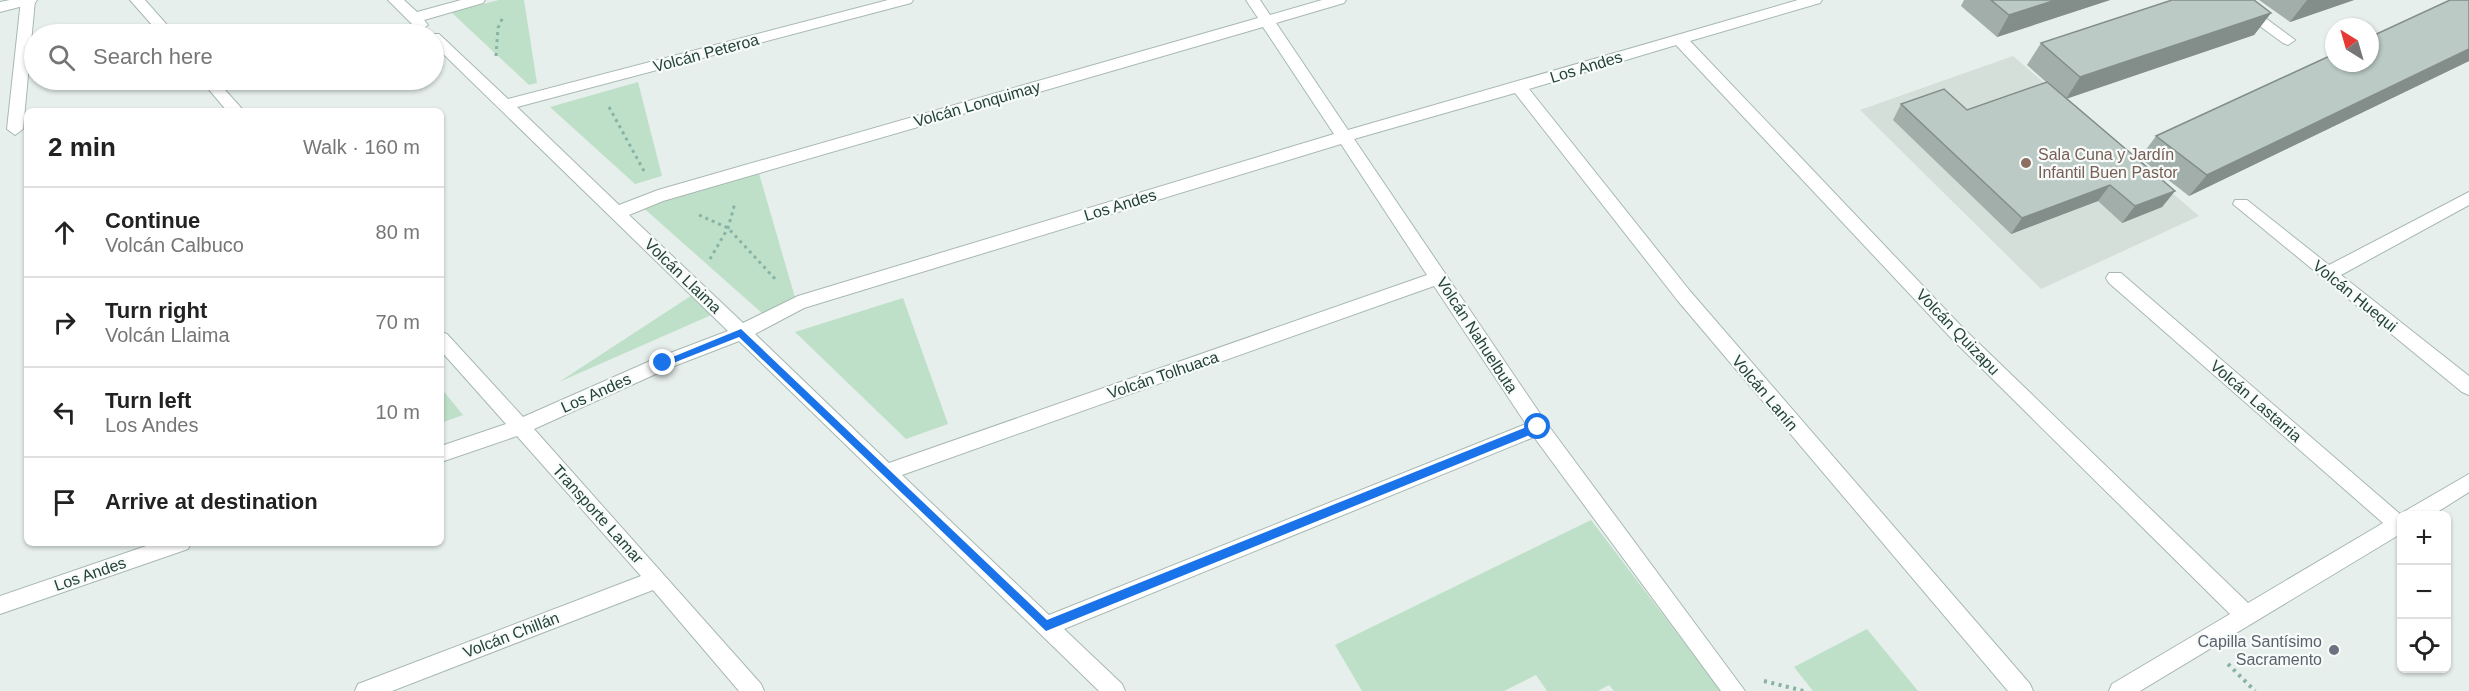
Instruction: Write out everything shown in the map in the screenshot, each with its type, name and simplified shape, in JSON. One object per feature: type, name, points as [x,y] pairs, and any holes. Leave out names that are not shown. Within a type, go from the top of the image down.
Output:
[{"type":"street","points":[[0,7],[29,0],[26,24]]},
{"type":"street","points":[[137,0],[159,24]]},
{"type":"street","name":"Volcán Llaima","points":[[395,0],[420,24]]},
{"type":"street","points":[[414,18],[477,0]]},
{"type":"street","name":"Volcán Peteroa","points":[[498,99],[906,0]]},
{"type":"street","name":"Volcán Nahuelbuta","points":[[1253,0],[1347,136],[1538,427],[1734,691]]},
{"type":"street","name":"Volcán Lonquimay","points":[[617,213],[658,196],[1339,0]]},
{"type":"street","name":"Los Andes","points":[[444,453],[520,427],[663,363],[741,333],[798,303],[1347,136],[1679,39],[1771,5],[1815,0]]},
{"type":"street","points":[[2231,0],[2288,40]]},
{"type":"street","name":"Volcán Quizapu","points":[[1679,39],[1957,333],[2246,615]]},
{"type":"street","points":[[15,129],[24,46]]},
{"type":"street","name":"Volcán Llaima","points":[[444,47],[1114,691]]},
{"type":"street","name":"Volcán Lanín","points":[[1519,87],[1691,305],[2022,691]]},
{"type":"street","points":[[217,90],[234,108]]},
{"type":"street","points":[[2328,274],[2469,198]]},
{"type":"street","name":"Volcán Huequi","points":[[2241,204],[2469,387]]},
{"type":"street","name":"Volcán Tolhuaca","points":[[886,472],[1440,278]]},
{"type":"street","name":"Volcán Lastarria","points":[[2115,278],[2397,515]]},
{"type":"street","name":"Transporte Lamar","points":[[444,342],[657,579],[753,691]]},
{"type":"street","points":[[1046,626],[1538,427]]},
{"type":"street","points":[[2421,511],[2469,482]]},
{"type":"street","points":[[2120,691],[2397,525]]},
{"type":"street","name":"Los Andes","points":[[0,605],[172,546]]},
{"type":"street","name":"Volcán Chillán","points":[[366,691],[657,579]]},
{"type":"path","points":[[498,99],[498,28],[506,9]]},
{"type":"shaded area","name":"Sala Cuna y Jardín Infantil Buen Pastor","points":[[2013,56],[2199,216],[2041,289],[1860,110]]},
{"type":"green space","points":[[499,0],[524,0],[537,83],[529,85],[451,12]]},
{"type":"green space","points":[[638,82],[662,176],[635,184],[550,107]]},
{"type":"green space","points":[[758,170],[796,301],[763,314],[639,204]]},
{"type":"green space","points":[[703,288],[725,309],[559,382]]},
{"type":"green space","points":[[903,298],[948,424],[906,439],[795,332]]},
{"type":"green space","points":[[444,392],[463,415],[444,422]]},
{"type":"green space","points":[[1591,520],[1721,691],[1614,691],[1609,685],[1598,691],[1547,691],[1536,675],[1504,691],[1362,691],[1335,645]]},
{"type":"green space","points":[[1867,629],[1918,691],[1813,691],[1794,667]]},
{"type":"building","points":[[1991,0],[2056,0],[2009,15]]},
{"type":"building","points":[[2172,0],[2254,0],[2271,13],[2080,77],[2041,43]]},
{"type":"building","points":[[2450,0],[2469,0],[2469,49],[2207,175],[2156,136],[2325,58],[2325,72],[2379,72],[2379,33]]},
{"type":"building","points":[[2047,82],[2175,191],[2135,206],[2110,185],[2022,218],[1901,104],[1944,89],[1967,110]]},
{"type":"place","name":"Sala Cuna y Jardín Infantil Buen Pastor","points":[[2026,163]]},
{"type":"place","name":"Capilla Santísimo Sacramento","points":[[2334,650]]},
{"type":"route","points":[[663,363],[741,333],[1046,626],[1538,427]]}]
